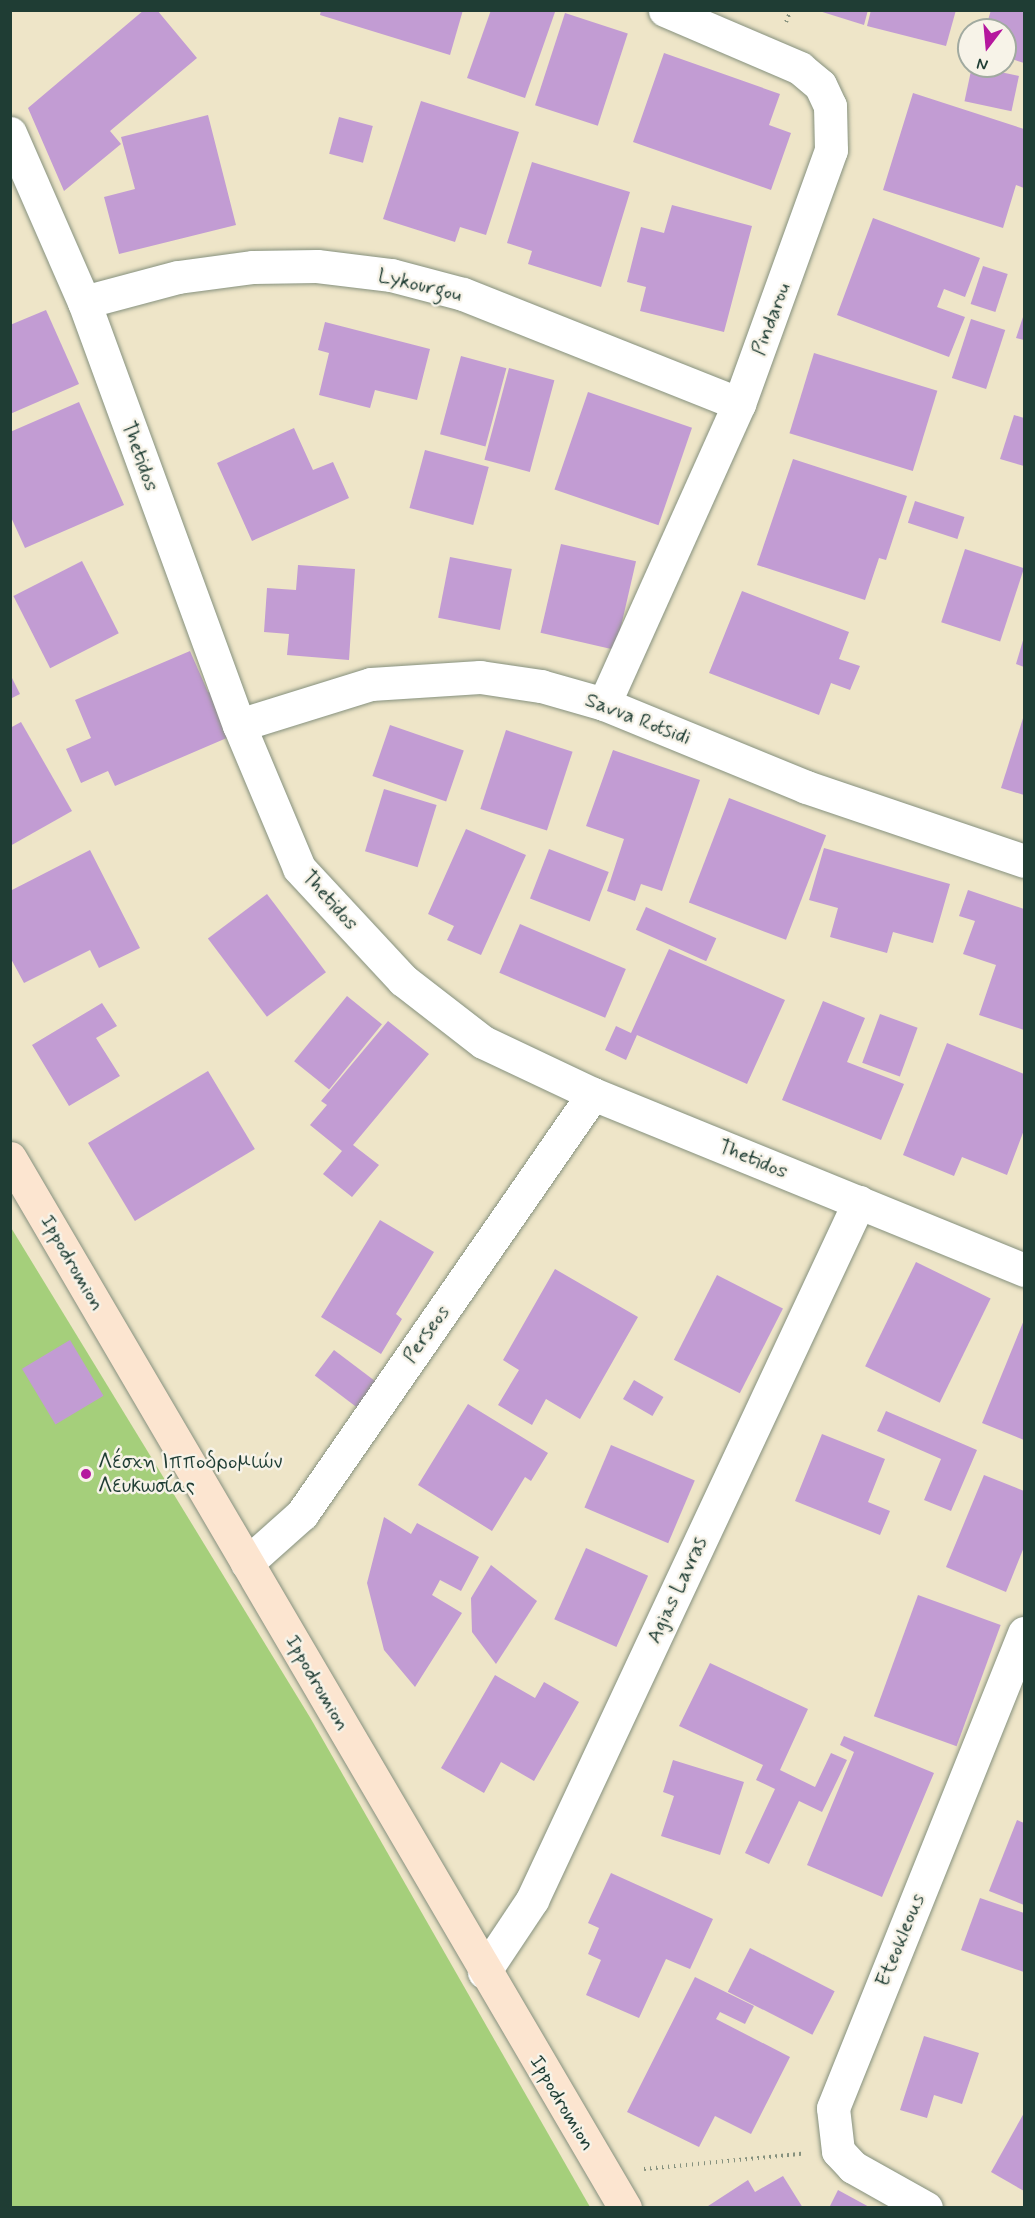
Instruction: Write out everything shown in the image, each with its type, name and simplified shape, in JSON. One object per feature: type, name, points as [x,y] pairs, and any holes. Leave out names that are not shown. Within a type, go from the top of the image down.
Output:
[{"type":"street","name":"Pindarou","points":[[604,704],[739,404],[822,185],[831,150],[830,106],[820,86],[800,68],[665,10]]},
{"type":"street","name":"Thetidos","points":[[10,133],[84,302],[239,725],[299,868],[403,980],[483,1042],[593,1094],[1024,1270]]},
{"type":"street","name":"Lykourgou","points":[[84,302],[178,277],[253,267],[391,275],[463,294],[739,404]]},
{"type":"street","name":"Savva Rotsidi","points":[[239,725],[371,684],[425,678],[480,677],[604,704],[806,787],[1024,861]]},
{"type":"street","name":"Perseos","points":[[247,1563],[302,1514],[593,1094]]},
{"type":"street","name":"Ippodromion","points":[[10,1158],[484,1972],[625,2208]]},
{"type":"street","name":"Agias Lavras","points":[[484,1972],[532,1900],[859,1202]]},
{"type":"street","name":"Eteokleous","points":[[837,2151],[832,2108],[1024,1633]]},
{"type":"street","points":[[837,2151],[853,2167],[926,2208]]},
{"type":"path","points":[[605,2173],[837,2151]]},
{"type":"green space","name":"Λέσχη Ιπποδρομιών Λευκωσίας","points":[[10,1226],[311,1719],[590,2207],[11,2207]]},
{"type":"building","points":[[144,10],[157,10],[197,58],[110,131],[121,144],[64,191],[28,108]]},
{"type":"building","points":[[321,10],[463,10],[450,55],[320,15]]},
{"type":"building","points":[[491,10],[555,12],[525,98],[467,78]]},
{"type":"building","points":[[816,10],[868,10],[864,25]]},
{"type":"building","points":[[871,10],[956,10],[946,46],[867,26]]},
{"type":"building","points":[[991,10],[1024,10],[1024,63],[1017,61],[1017,18],[989,18]]},
{"type":"building","points":[[565,13],[628,33],[598,126],[535,105]]},
{"type":"building","points":[[664,53],[780,94],[769,125],[791,133],[771,190],[633,142]]},
{"type":"building","points":[[1019,76],[1011,111],[965,101],[969,78],[1017,78]]},
{"type":"building","points":[[913,93],[1024,129],[1024,188],[1016,185],[1003,228],[883,190]]},
{"type":"building","points":[[421,101],[519,132],[486,235],[460,227],[455,242],[383,219]]},
{"type":"building","points":[[208,115],[236,225],[119,254],[104,197],[135,189],[121,137]]},
{"type":"building","points":[[339,117],[373,126],[363,163],[329,154]]},
{"type":"building","points":[[532,162],[630,192],[601,287],[528,264],[532,251],[507,243]]},
{"type":"building","points":[[672,205],[752,226],[724,332],[640,311],[646,287],[627,282],[641,227],[664,233]]},
{"type":"building","points":[[873,218],[980,258],[965,297],[944,289],[937,307],[965,317],[949,357],[837,315]]},
{"type":"building","points":[[983,266],[1008,274],[995,312],[971,304]]},
{"type":"building","points":[[46,310],[79,384],[10,414],[10,325]]},
{"type":"building","points":[[1024,314],[1024,340],[1016,338]]},
{"type":"building","points":[[971,319],[1005,330],[986,389],[952,378]]},
{"type":"building","points":[[325,322],[430,349],[417,400],[375,390],[370,408],[319,395],[329,353],[318,350]]},
{"type":"building","points":[[814,353],[937,391],[913,471],[789,433]]},
{"type":"building","points":[[461,356],[506,368],[485,446],[440,434]]},
{"type":"building","points":[[509,368],[554,380],[530,472],[484,460]]},
{"type":"building","points":[[588,392],[692,428],[658,525],[554,489]]},
{"type":"building","points":[[79,402],[124,505],[25,548],[10,515],[10,432]]},
{"type":"building","points":[[1014,415],[1024,418],[1024,466],[1000,459]]},
{"type":"building","points":[[294,428],[313,470],[333,462],[349,498],[252,541],[217,463]]},
{"type":"building","points":[[425,450],[489,467],[473,525],[409,508]]},
{"type":"building","points":[[793,459],[907,496],[886,560],[879,558],[865,600],[757,565]]},
{"type":"building","points":[[915,501],[964,517],[957,539],[908,523]]},
{"type":"building","points":[[561,544],[636,561],[616,650],[541,633]]},
{"type":"building","points":[[965,549],[1024,568],[1000,641],[941,622]]},
{"type":"building","points":[[450,557],[512,569],[500,630],[438,618]]},
{"type":"building","points":[[82,561],[119,633],[50,668],[13,596]]},
{"type":"building","points":[[298,565],[355,569],[349,660],[287,655],[289,634],[264,632],[267,588],[296,590]]},
{"type":"building","points":[[742,591],[849,632],[839,659],[860,666],[850,690],[831,683],[819,715],[709,673]]},
{"type":"building","points":[[1024,637],[1024,667],[1016,664]]},
{"type":"building","points":[[190,651],[208,692],[216,689],[236,734],[115,786],[108,771],[81,783],[66,749],[91,738],[75,700]]},
{"type":"building","points":[[10,674],[20,694],[10,699]]},
{"type":"building","points":[[1024,715],[1024,795],[1001,788]]},
{"type":"building","points":[[21,722],[72,811],[10,846],[10,728]]},
{"type":"building","points":[[390,725],[464,750],[446,801],[372,776]]},
{"type":"building","points":[[506,730],[573,752],[547,831],[480,809]]},
{"type":"building","points":[[613,750],[700,780],[662,891],[641,884],[635,901],[607,891],[624,839],[586,826]]},
{"type":"building","points":[[384,789],[437,805],[418,867],[365,851]]},
{"type":"building","points":[[729,798],[826,835],[786,940],[689,903]]},
{"type":"building","points":[[466,829],[526,855],[481,955],[447,940],[454,926],[428,914]]},
{"type":"building","points":[[824,848],[950,884],[933,943],[893,932],[887,953],[830,937],[838,908],[809,900]]},
{"type":"building","points":[[549,849],[609,872],[590,921],[530,898]]},
{"type":"building","points":[[90,850],[140,948],[99,968],[90,950],[24,983],[10,957],[10,891]]},
{"type":"building","points":[[968,890],[1024,909],[1024,1030],[979,1015],[996,965],[963,954],[975,921],[959,916]]},
{"type":"building","points":[[267,894],[326,972],[267,1017],[208,939]]},
{"type":"building","points":[[646,907],[716,938],[706,961],[636,930]]},
{"type":"building","points":[[520,924],[626,969],[605,1018],[499,973]]},
{"type":"building","points":[[669,949],[785,1000],[747,1084],[637,1035],[626,1060],[605,1050],[616,1026],[631,1033]]},
{"type":"building","points":[[347,996],[382,1024],[329,1090],[294,1061]]},
{"type":"building","points":[[823,1001],[865,1018],[847,1062],[904,1084],[881,1140],[782,1100]]},
{"type":"building","points":[[102,1003],[117,1026],[96,1038],[120,1076],[69,1106],[32,1045]]},
{"type":"building","points":[[880,1014],[918,1028],[900,1077],[862,1063]]},
{"type":"building","points":[[388,1021],[429,1054],[353,1145],[379,1165],[352,1197],[323,1174],[342,1151],[310,1125],[327,1105],[321,1101]]},
{"type":"building","points":[[947,1043],[1024,1074],[1024,1130],[1007,1175],[962,1157],[954,1176],[903,1155]]},
{"type":"building","points":[[208,1071],[255,1149],[135,1221],[88,1143]]},
{"type":"building","points":[[380,1220],[434,1252],[396,1314],[402,1319],[381,1354],[321,1317]]},
{"type":"building","points":[[916,1262],[991,1298],[940,1403],[865,1366]]},
{"type":"building","points":[[555,1269],[638,1317],[580,1419],[546,1399],[532,1425],[498,1405],[519,1370],[503,1360]]},
{"type":"building","points":[[717,1275],[783,1309],[740,1393],[674,1360]]},
{"type":"building","points":[[1024,1320],[1024,1440],[982,1423]]},
{"type":"building","points":[[70,1340],[103,1396],[55,1425],[22,1369]]},
{"type":"building","points":[[334,1350],[376,1382],[357,1407],[315,1376]]},
{"type":"building","points":[[634,1380],[663,1397],[652,1416],[623,1399]]},
{"type":"building","points":[[468,1404],[548,1453],[531,1481],[525,1477],[492,1531],[418,1485]]},
{"type":"building","points":[[886,1411],[977,1450],[951,1511],[924,1500],[941,1459],[877,1431]]},
{"type":"building","points":[[822,1434],[885,1459],[868,1502],[890,1511],[880,1535],[795,1501]]},
{"type":"building","points":[[611,1445],[695,1481],[668,1543],[584,1508]]},
{"type":"building","points":[[984,1475],[1024,1491],[1024,1547],[1006,1592],[946,1567]]},
{"type":"building","points":[[384,1517],[411,1534],[417,1523],[479,1557],[461,1591],[440,1580],[432,1595],[462,1613],[415,1687],[384,1650],[367,1583]]},
{"type":"building","points":[[586,1548],[648,1576],[616,1647],[554,1619]]},
{"type":"building","points":[[491,1565],[537,1601],[496,1664],[472,1632],[471,1598]]},
{"type":"building","points":[[918,1595],[1001,1625],[957,1746],[874,1716]]},
{"type":"building","points":[[710,1663],[808,1709],[780,1770],[815,1787],[831,1753],[847,1760],[822,1812],[799,1801],[769,1864],[745,1853],[775,1789],[756,1780],[763,1765],[679,1726]]},
{"type":"building","points":[[495,1675],[535,1698],[544,1682],[579,1702],[534,1781],[501,1762],[484,1793],[441,1768]]},
{"type":"building","points":[[844,1736],[934,1773],[882,1897],[807,1865],[854,1752],[840,1745]]},
{"type":"building","points":[[673,1760],[744,1782],[720,1855],[661,1836],[674,1796],[663,1792]]},
{"type":"building","points":[[1017,1820],[1024,1823],[1024,1905],[989,1891]]},
{"type":"building","points":[[611,1873],[713,1919],[690,1969],[666,1959],[639,2018],[586,1995],[601,1960],[588,1954],[599,1928],[588,1923]]},
{"type":"building","points":[[980,1898],[1024,1913],[1024,1972],[961,1950]]},
{"type":"building","points":[[750,1948],[835,1991],[812,2035],[728,1992]]},
{"type":"building","points":[[695,1977],[754,2006],[745,2024],[720,2012],[716,2019],[790,2057],[751,2134],[715,2116],[699,2147],[627,2112]]},
{"type":"building","points":[[924,2036],[979,2053],[962,2104],[934,2095],[927,2118],[900,2110]]},
{"type":"building","points":[[1024,2113],[1024,2191],[991,2172]]},
{"type":"building","points":[[783,2176],[803,2208],[705,2208],[748,2180],[755,2192]]},
{"type":"building","points":[[838,2190],[871,2208],[829,2208]]},
{"type":"place","name":"Λέσχη Ιπποδρομιών Λευκωσίας","points":[[86,1474]]}]
